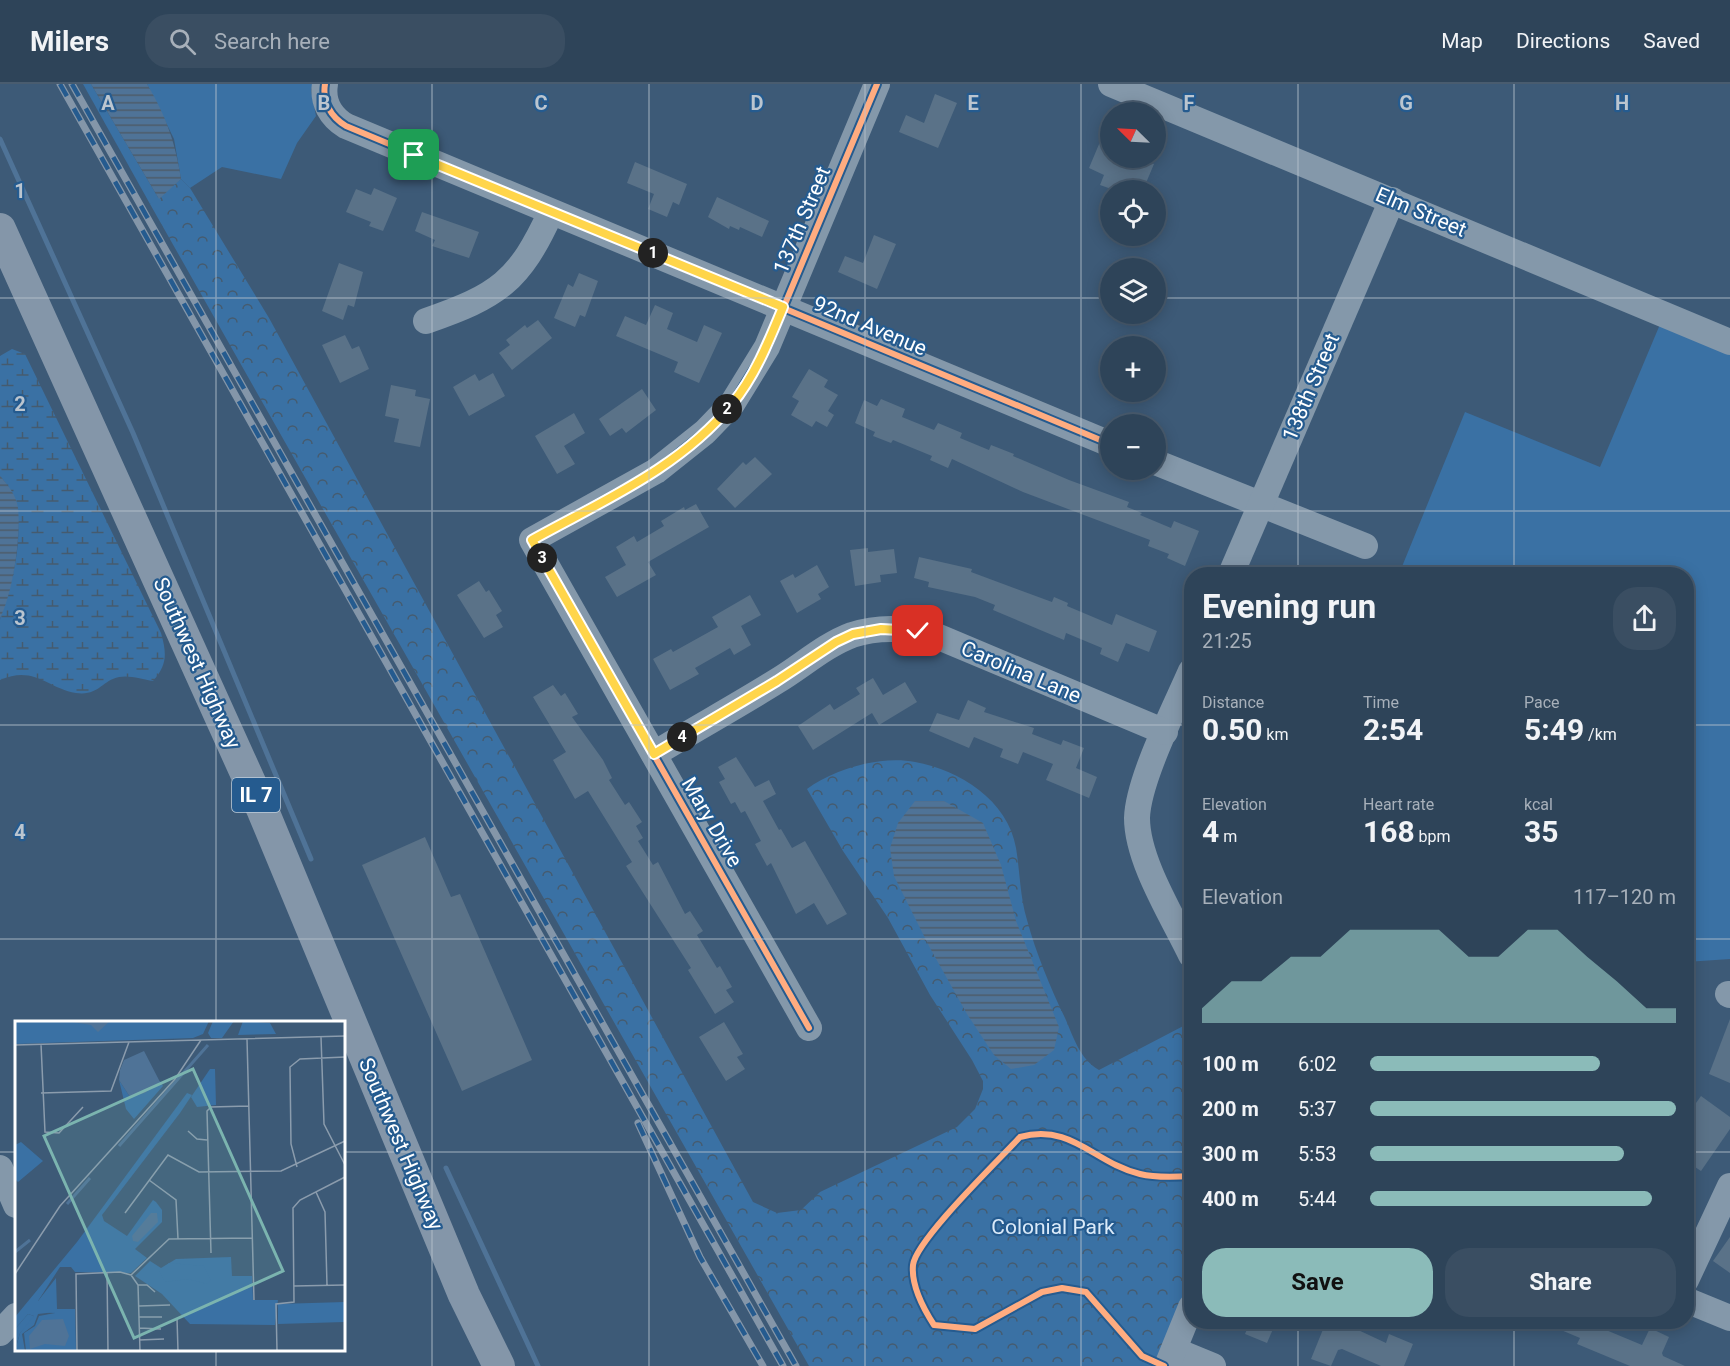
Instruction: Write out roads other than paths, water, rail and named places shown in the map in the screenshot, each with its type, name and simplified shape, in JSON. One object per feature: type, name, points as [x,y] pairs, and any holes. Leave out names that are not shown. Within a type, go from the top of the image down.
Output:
[{"type":"main road","name":"Southwest Highway","points":[[0,229],[263,811],[464,1295],[499,1366]]},
{"type":"street","name":"137th Street","points":[[532,540],[656,471],[705,432],[732,404],[752,376],[877,84]]},
{"type":"street","name":"Elm Street","points":[[1111,84],[1730,342]]},
{"type":"street","name":"92nd Avenue","points":[[326,94],[339,122],[346,126],[1100,440]]},
{"type":"street","name":"138th Street","points":[[1234,567],[1392,200]]},
{"type":"street","points":[[426,321],[477,302],[506,283],[534,249],[551,212]]},
{"type":"street","points":[[1166,467],[1365,546]]},
{"type":"street","name":"Mary Drive","points":[[532,540],[809,1028]]},
{"type":"street","name":"Carolina Lane","points":[[654,754],[777,681],[836,642],[853,634],[881,629],[901,629],[934,635],[1165,732]]},
{"type":"street","points":[[1184,687],[1139,798],[1137,819],[1146,861],[1184,940]]},
{"type":"street","points":[[0,1168],[15,1203]]},
{"type":"street","points":[[1694,1263],[1730,1186]]},
{"type":"street","points":[[1694,1303],[1730,1318]]},
{"type":"street","points":[[0,1333],[15,1317]]},
{"type":"street","points":[[1184,1324],[1170,1358],[1213,1366]]},
{"type":"waterway","points":[[0,139],[133,433],[311,859]]},
{"type":"waterway","points":[[446,1168],[538,1366]]},
{"type":"railway","points":[[60,84],[783,1366]]},
{"type":"railway","points":[[72,84],[796,1366]]},
{"type":"railway","points":[[638,1123],[700,1257],[763,1366]]},
{"type":"park label","name":"Colonial Park","points":[[1053,1227]]}]
